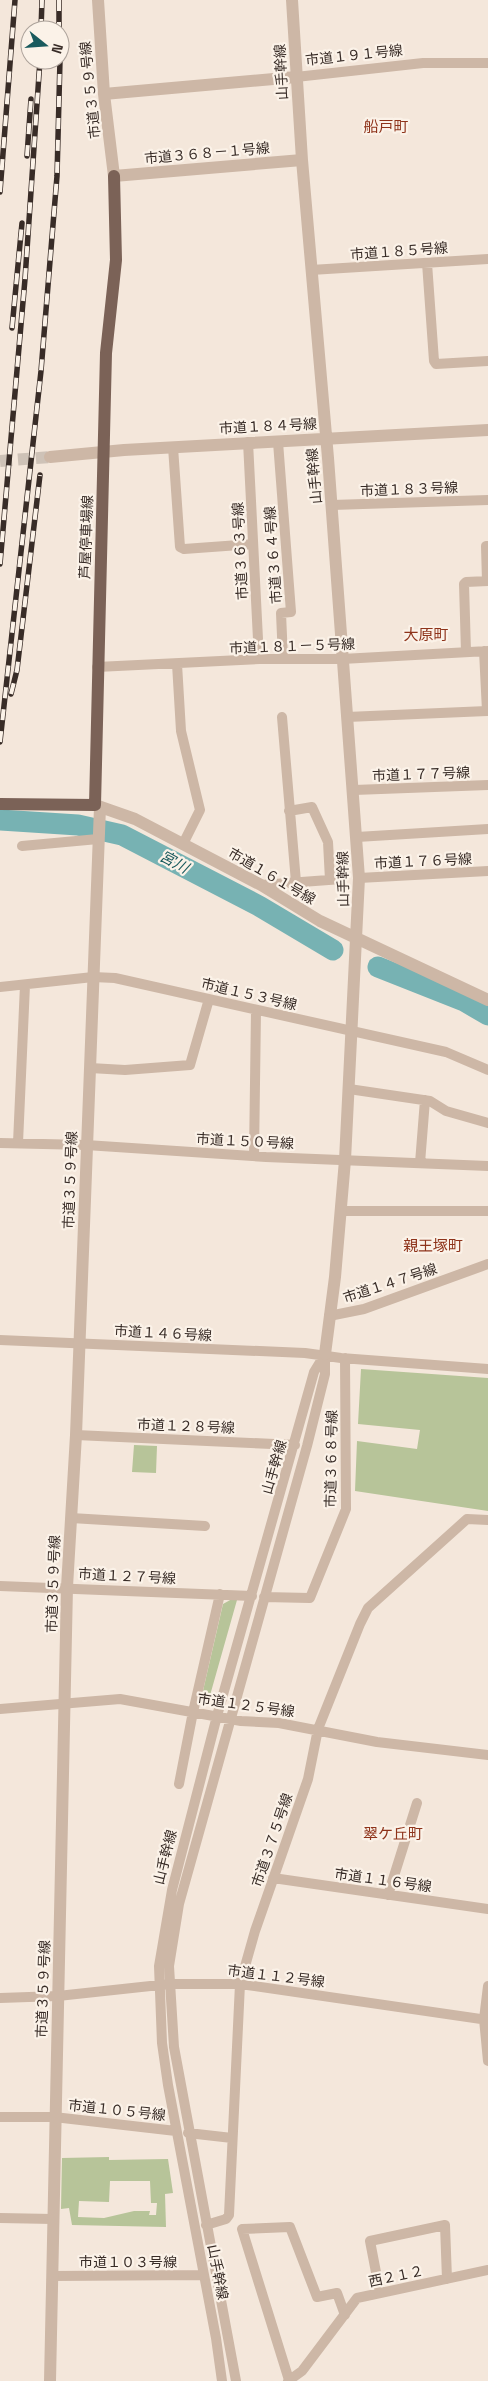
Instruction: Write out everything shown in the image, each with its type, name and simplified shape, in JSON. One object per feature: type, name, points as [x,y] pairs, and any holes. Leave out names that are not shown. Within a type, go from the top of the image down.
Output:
[{"type":"main road","name":"芦屋停車場線","points":[[97,806],[97,667],[106,353],[116,260],[114,176]]},
{"type":"main road","points":[[0,804],[97,806]]},
{"type":"street","name":"市道３５９号線","points":[[98,0],[104,94],[114,176]]},
{"type":"street","name":"山手幹線","points":[[222,2381],[176,2131],[162,2043],[164,1984],[179,1904],[211,1794],[325,1374],[345,1160],[359,878],[332,505],[302,160],[292,0]]},
{"type":"street","name":"市道１９１号線","points":[[104,94],[296,77],[423,63],[488,63]]},
{"type":"street","name":"市道３６８－１号線","points":[[114,176],[302,160]]},
{"type":"street","name":"市道１８５号線","points":[[311,270],[488,259]]},
{"type":"street","points":[[428,263],[434,361],[436,364],[488,360]]},
{"type":"street","name":"市道１８４号線","points":[[50,457],[104,451],[248,442],[488,430]]},
{"type":"street","name":"市道３６３号線","points":[[248,442],[259,659]]},
{"type":"street","name":"市道３６４号線","points":[[278,442],[291,612],[281,613],[282,658]]},
{"type":"street","points":[[174,447],[180,546],[184,549],[253,544]]},
{"type":"street","name":"市道１８３号線","points":[[332,505],[488,500]]},
{"type":"street","points":[[466,652],[464,584],[466,582],[487,581],[486,546],[488,546]]},
{"type":"street","points":[[347,717],[487,711],[486,651]]},
{"type":"street","name":"市道１８１－５号線","points":[[97,667],[282,658],[342,659],[486,651]]},
{"type":"street","points":[[177,664],[181,731],[200,810],[183,844]]},
{"type":"street","points":[[282,717],[296,882]]},
{"type":"street","name":"市道１７７号線","points":[[354,790],[488,785]]},
{"type":"street","name":"市道３５９号線","points":[[50,2381],[54,2117],[66,1703],[66,1587],[76,1435],[99,831],[97,806]]},
{"type":"street","name":"市道１６１号線","points":[[97,806],[135,819],[261,885],[357,944],[488,1000]]},
{"type":"street","points":[[289,811],[312,807],[328,842],[330,880]]},
{"type":"street","points":[[357,837],[488,829]]},
{"type":"street","points":[[22,846],[99,831]]},
{"type":"street","name":"市道１７６号線","points":[[359,878],[488,871]]},
{"type":"street","points":[[261,885],[342,879]]},
{"type":"street","name":"市道１５３号線","points":[[0,987],[93,977],[114,978],[446,1052],[488,1070]]},
{"type":"street","points":[[18,1143],[25,985]]},
{"type":"street","points":[[90,1068],[125,1070],[190,1065],[209,999]]},
{"type":"street","points":[[254,1156],[256,1010]]},
{"type":"street","points":[[349,1089],[430,1101],[446,1111],[488,1123]]},
{"type":"street","points":[[420,1163],[424,1100]]},
{"type":"street","name":"市道１５０号線","points":[[0,1143],[86,1145],[254,1156],[488,1166]]},
{"type":"street","points":[[340,1211],[488,1211]]},
{"type":"street","name":"市道１４７号線","points":[[329,1316],[364,1309],[488,1264]]},
{"type":"street","name":"市道１４６号線","points":[[0,1340],[326,1354],[345,1358]]},
{"type":"street","name":"山手幹線","points":[[236,2381],[188,2132],[164,1984],[158,1966],[172,1890],[217,1716],[295,1445],[314,1372],[326,1354]]},
{"type":"street","points":[[345,1358],[488,1368]]},
{"type":"street","name":"市道３６８号線","points":[[264,1597],[310,1598],[346,1509],[345,1358]]},
{"type":"street","name":"市道１２８号線","points":[[76,1435],[295,1445]]},
{"type":"street","points":[[71,1518],[205,1526]]},
{"type":"street","name":"市道３７５号線","points":[[206,2225],[226,2219],[230,2215],[240,1984],[308,1779],[318,1730],[368,1608],[467,1519],[488,1520]]},
{"type":"street","name":"市道１２７号線","points":[[0,1586],[66,1587],[252,1596]]},
{"type":"street","points":[[179,1784],[193,1712],[220,1594]]},
{"type":"street","name":"市道１２５号線","points":[[0,1709],[120,1699],[230,1719],[318,1730],[377,1742],[488,1755]]},
{"type":"street","points":[[388,1895],[417,1803]]},
{"type":"street","name":"市道１１６号線","points":[[274,1878],[488,1909]]},
{"type":"street","name":"市道１１２号線","points":[[0,1998],[58,1996],[164,1984],[240,1984],[486,2020]]},
{"type":"street","points":[[488,1986],[486,2020],[488,2062]]},
{"type":"street","name":"市道１０５号線","points":[[0,2118],[54,2117],[176,2131]]},
{"type":"street","points":[[188,2132],[232,2138]]},
{"type":"street","points":[[0,2218],[53,2218]]},
{"type":"street","points":[[380,2293],[370,2241],[445,2225],[447,2279]]},
{"type":"street","points":[[289,2381],[242,2229],[290,2227],[317,2297],[337,2294],[345,2315]]},
{"type":"street","name":"西２１２","points":[[289,2381],[302,2371],[357,2298],[488,2270]]},
{"type":"street","name":"市道１０３号線","points":[[52,2276],[204,2275]]},
{"type":"green space","points":[[361,1369],[488,1378],[488,1511],[355,1491],[357,1441],[417,1449],[420,1430],[358,1424]]},
{"type":"green space","points":[[134,1445],[157,1446],[156,1473],[132,1472]]},
{"type":"green space","points":[[232,1599],[237,1600],[207,1706],[203,1705],[205,1696],[202,1695],[223,1604]]},
{"type":"green space","points":[[109,2157],[109,2160],[168,2159],[173,2193],[165,2194],[166,2227],[72,2225],[69,2208],[61,2209],[62,2158]],"holes":[[[110,2181],[150,2181],[151,2203],[157,2203],[156,2215],[149,2215],[150,2211],[134,2211],[104,2218],[78,2217],[79,2201],[109,2202]]]},
{"type":"waterway","name":"宮川","points":[[0,820],[78,825],[122,835],[259,906],[333,950]]},
{"type":"waterway","name":"宮川","points":[[378,967],[464,1001],[488,1015]]},
{"type":"tunnel","points":[[0,461],[50,457]]},
{"type":"railway","points":[[0,192],[15,0]]},
{"type":"railway","points":[[41,20],[42,0]]},
{"type":"railway","points":[[59,0],[59,20]]},
{"type":"railway","points":[[0,564],[25,279],[39,70]]},
{"type":"railway","points":[[0,742],[41,371],[57,176],[60,70]]},
{"type":"railway","points":[[27,156],[31,99]]},
{"type":"railway","points":[[12,328],[22,223]]},
{"type":"railway","points":[[11,694],[17,670],[40,475]]},
{"type":"district","name":"船戸町","points":[[386,127]]},
{"type":"district","name":"大原町","points":[[426,635]]},
{"type":"district","name":"親王塚町","points":[[433,1246]]},
{"type":"district","name":"翠ケ丘町","points":[[393,1834]]}]
